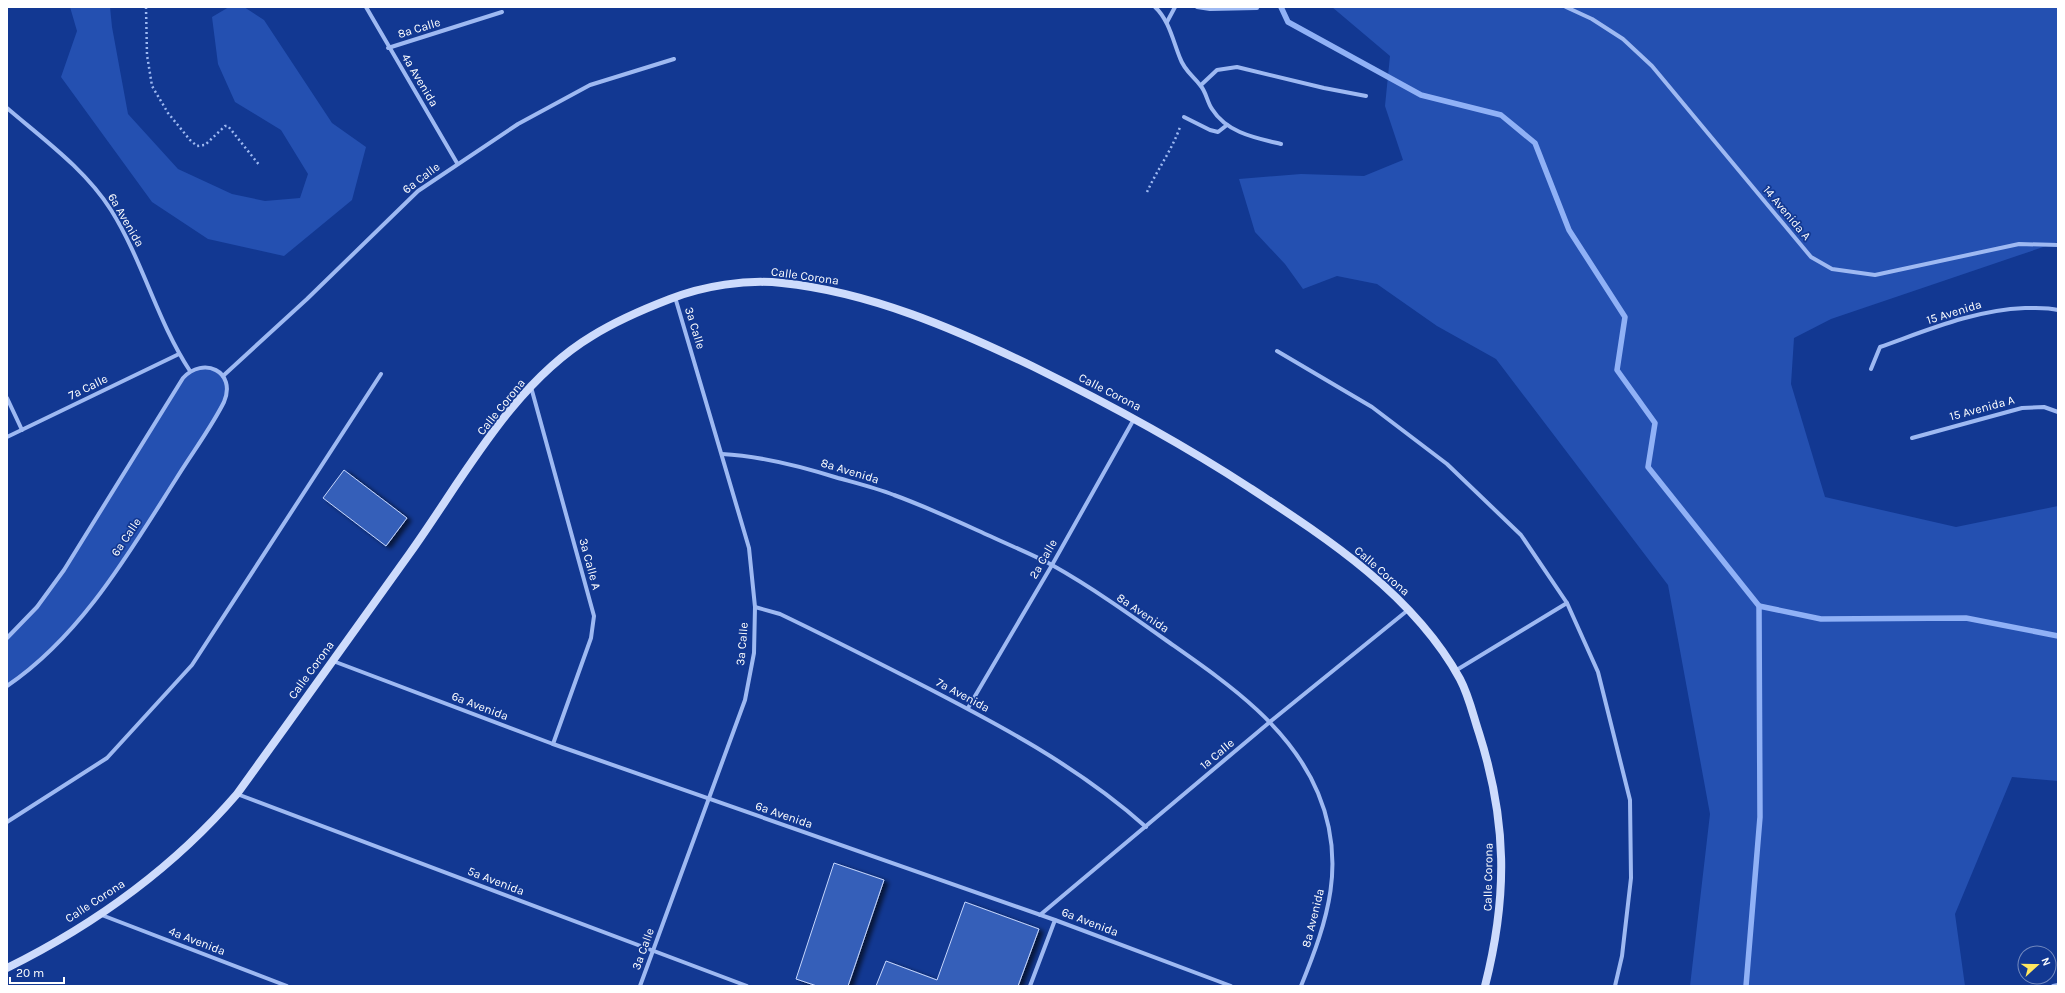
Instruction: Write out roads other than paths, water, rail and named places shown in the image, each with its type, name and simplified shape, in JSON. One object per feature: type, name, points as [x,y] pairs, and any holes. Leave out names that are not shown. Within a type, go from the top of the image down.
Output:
[{"type":"street","name":"4a Avenida","points":[[366,7],[388,48],[457,164]]},
{"type":"street","points":[[1155,7],[1167,22],[1182,63],[1191,76],[1201,85],[1212,109],[1234,131],[1281,144]]},
{"type":"street","points":[[1167,22],[1175,7]]},
{"type":"street","points":[[1197,7],[1210,9],[1257,8]]},
{"type":"street","name":"14 Avenida A","points":[[1566,7],[1592,19],[1623,38],[1652,66],[1811,258],[1832,269],[1875,275],[2019,244],[2058,245]]},
{"type":"street","name":"8a Calle","points":[[388,48],[502,12]]},
{"type":"street","name":"6a Calle","points":[[7,686],[27,673],[49,653],[75,625],[116,569],[222,407],[228,390],[223,376],[307,299],[418,190],[518,124],[590,85],[674,59]]},
{"type":"street","points":[[1201,85],[1217,70],[1237,67],[1324,88],[1366,96]]},
{"type":"street","name":"6a Avenida","points":[[7,108],[79,170],[111,210],[135,255],[179,354],[190,371]]},
{"type":"street","points":[[1184,118],[1218,132],[1227,125]]},
{"type":"street","name":"Calle Corona","points":[[7,968],[99,914],[165,867],[221,813],[237,794],[498,426],[531,388],[556,363],[590,337],[675,296],[745,283],[778,282],[822,289],[865,299],[946,328],[989,345],[1107,403],[1208,461],[1309,526],[1353,561],[1408,610],[1429,634],[1455,671],[1469,701],[1484,750],[1500,819],[1502,872],[1500,917],[1485,986]]},
{"type":"street","name":"3a Calle","points":[[640,986],[745,700],[754,652],[755,607],[749,548],[675,296]]},
{"type":"street","name":"15 Avenida","points":[[1871,369],[1880,347],[1964,317],[2003,309],[2049,308],[2058,310]]},
{"type":"street","points":[[1277,351],[1372,407],[1447,464],[1521,535],[1567,603],[1598,672],[1630,800],[1631,878],[1622,956],[1615,986]]},
{"type":"street","name":"7a Calle","points":[[7,437],[179,354]]},
{"type":"street","points":[[7,638],[37,607],[64,570],[183,378],[190,371],[198,368],[211,368],[223,376]]},
{"type":"street","points":[[7,822],[107,758],[192,665],[381,374]]},
{"type":"street","name":"3a Calle A","points":[[531,388],[594,616],[591,638],[553,744]]},
{"type":"street","points":[[7,398],[22,430]]},
{"type":"street","name":"15 Avenida A","points":[[1912,438],[2022,408],[2044,407],[2058,412]]},
{"type":"street","name":"2a Calle","points":[[968,708],[1052,565],[1134,418]]},
{"type":"street","name":"8a Avenida","points":[[722,454],[747,455],[801,467],[894,495],[972,528],[1052,565],[1129,615],[1204,667],[1271,721],[1299,756],[1318,793],[1329,828],[1333,866],[1330,901],[1321,939],[1302,986]]},
{"type":"street","points":[[1455,671],[1567,603]]},
{"type":"street","name":"7a Avenida","points":[[755,607],[780,614],[968,708],[1057,759],[1124,808],[1146,827]]},
{"type":"street","name":"1a Calle","points":[[1040,915],[1271,721],[1408,610]]},
{"type":"street","name":"6a Avenida","points":[[332,661],[553,744],[1055,920],[1231,986]]},
{"type":"street","name":"5a Avenida","points":[[237,794],[747,986]]},
{"type":"street","name":"4a Avenida","points":[[99,914],[278,984],[287,986]]},
{"type":"street","points":[[1030,986],[1055,920]]},
{"type":"street","points":[[2053,986],[2058,985]]},
{"type":"waterway","points":[[1281,7],[1288,22],[1421,95],[1501,115],[1535,143],[1569,230],[1625,317],[1617,370],[1655,423],[1648,467],[1759,606],[1760,817],[1746,986]]},
{"type":"waterway","points":[[1759,606],[1821,619],[1966,618],[2058,636]]}]
